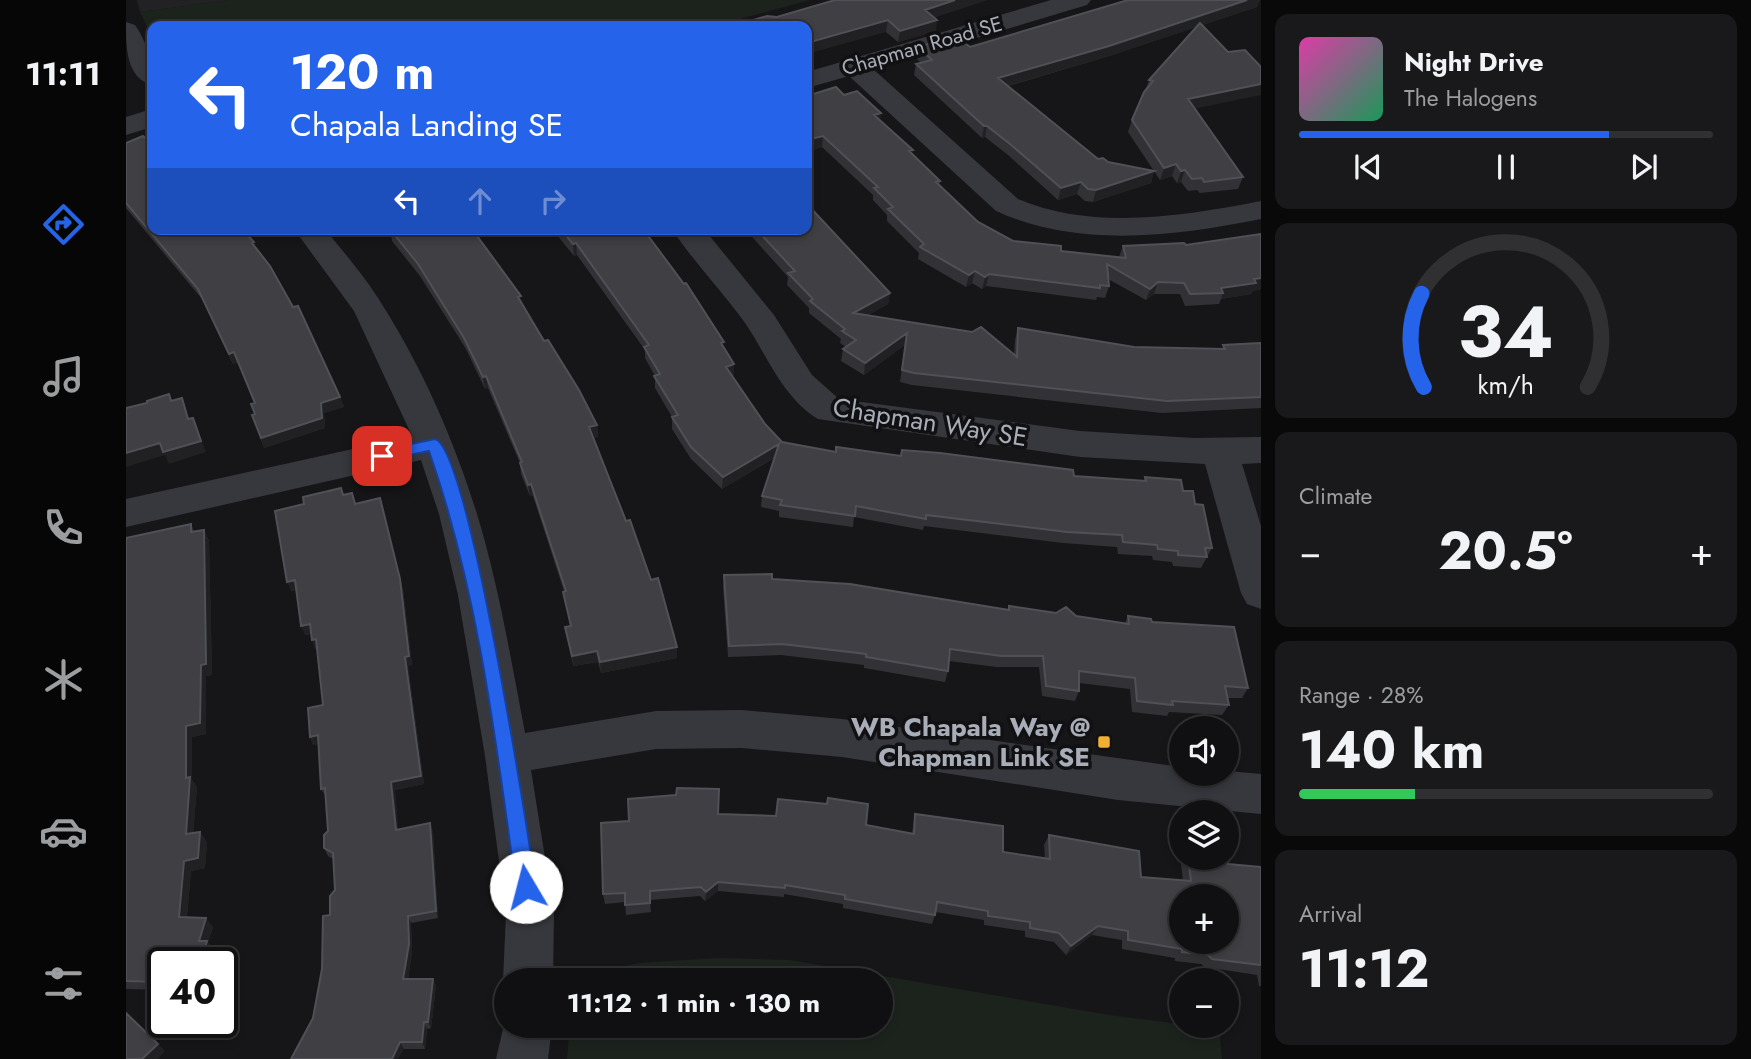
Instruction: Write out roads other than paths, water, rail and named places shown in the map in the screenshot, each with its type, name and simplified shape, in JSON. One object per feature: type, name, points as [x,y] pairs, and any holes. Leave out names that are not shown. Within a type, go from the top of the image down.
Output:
[{"type":"street","name":"Chapman Road SE","points":[[812,79],[1066,1]]},
{"type":"street","points":[[126,30],[137,59],[147,71]]},
{"type":"street","points":[[854,66],[1007,205],[1024,215],[1083,224],[1154,225],[1197,222],[1261,211]]},
{"type":"street","points":[[126,127],[147,119]]},
{"type":"street","points":[[314,235],[348,279],[379,327],[435,444],[458,514],[478,595],[507,756],[530,914],[528,968]]},
{"type":"street","name":"Chapman Way SE","points":[[692,235],[762,323],[806,391],[817,403],[831,410],[1080,444],[1220,451],[1261,450]]},
{"type":"street","points":[[126,513],[435,444]]},
{"type":"street","points":[[1220,451],[1261,593]]},
{"type":"street","points":[[507,756],[600,736],[653,730],[706,728],[780,731],[846,738],[1126,782],[1261,794]]},
{"type":"street","points":[[522,1059],[525,1038]]},
{"type":"place","name":"WB Chapala Way @ Chapman Link SE","points":[[1104,742]]}]
